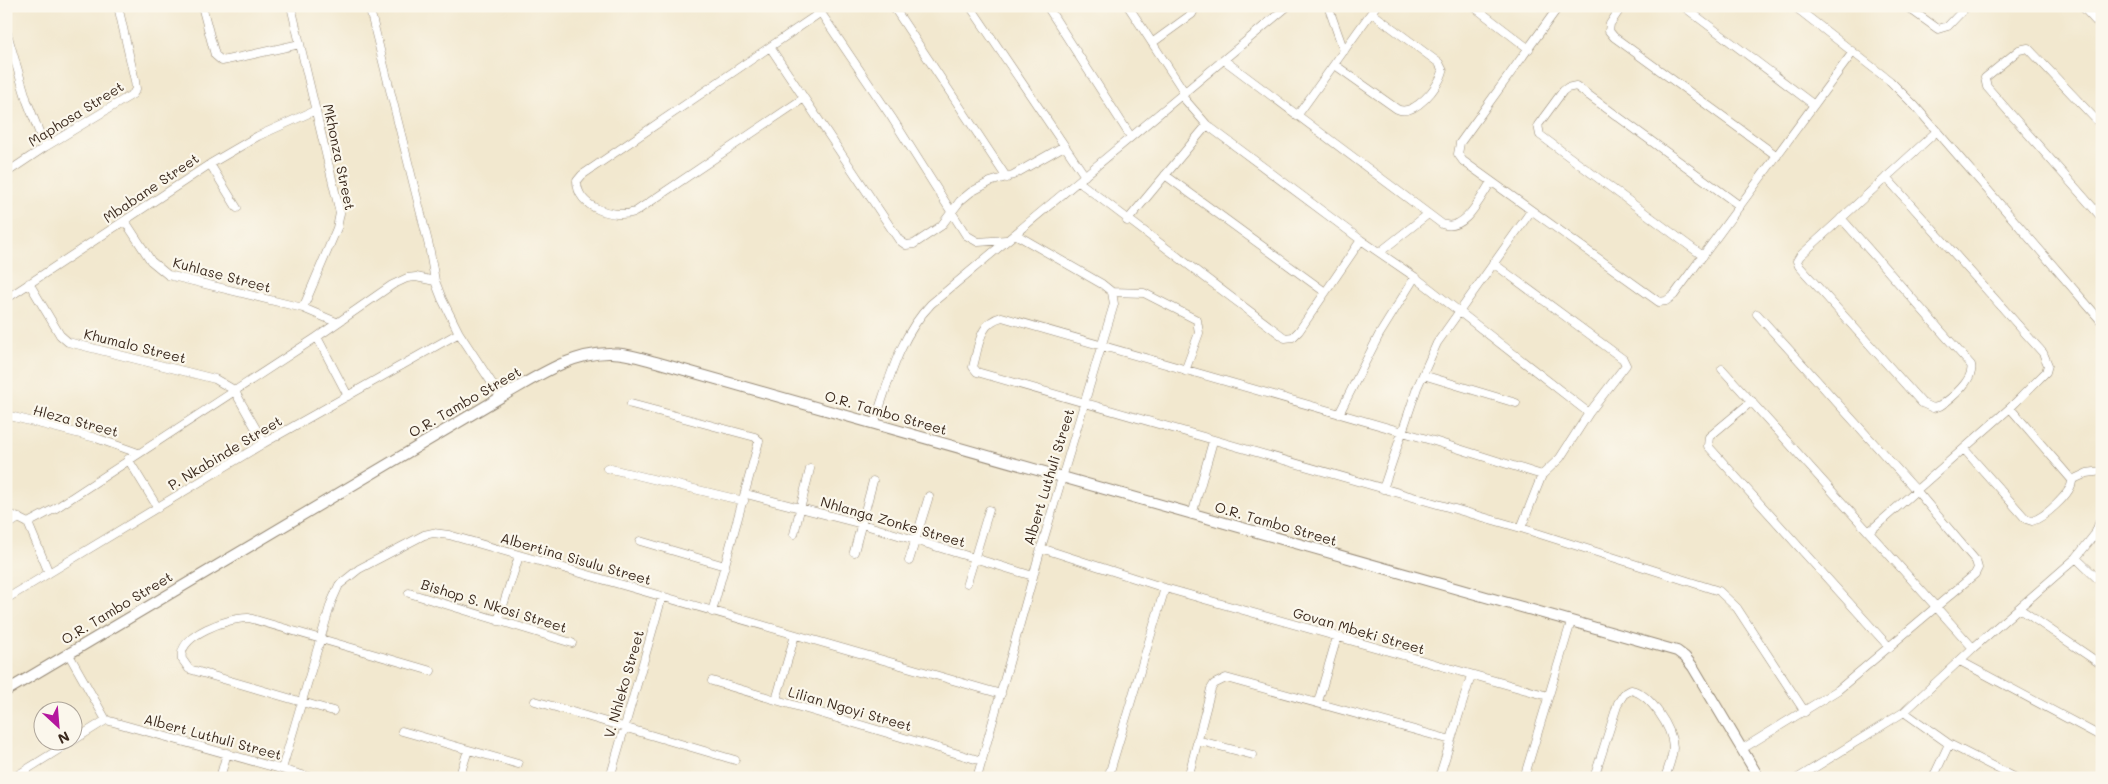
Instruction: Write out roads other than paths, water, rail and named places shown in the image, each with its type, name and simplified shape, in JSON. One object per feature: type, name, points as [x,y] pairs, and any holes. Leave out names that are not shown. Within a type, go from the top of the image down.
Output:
[{"type":"street","name":"Maphosa Street","points":[[6,173],[45,147],[128,99],[135,92],[136,82],[118,6]]},
{"type":"street","points":[[202,6],[215,55],[222,61],[300,44]]},
{"type":"street","name":"Mkhonza Street","points":[[291,6],[340,216],[303,308]]},
{"type":"street","points":[[369,6],[429,246],[435,281],[459,333],[501,396]]},
{"type":"street","points":[[804,98],[635,212],[616,215],[596,208],[586,201],[577,184],[582,175],[830,6]]},
{"type":"street","points":[[893,6],[1007,178]]},
{"type":"street","points":[[970,6],[1064,146],[1082,179],[1127,221],[1286,338],[1296,334],[1361,240]]},
{"type":"street","points":[[1047,6],[1131,137]]},
{"type":"street","points":[[1128,6],[1183,94],[1207,125],[1361,240],[1415,277],[1589,413]]},
{"type":"street","points":[[1152,43],[1192,14],[1196,6]]},
{"type":"street","points":[[1328,6],[1344,51]]},
{"type":"street","points":[[1473,6],[1529,49]]},
{"type":"street","points":[[1559,6],[1458,148],[1458,154],[1463,161],[1659,302],[1666,301],[1674,295],[1853,52]]},
{"type":"street","points":[[1622,6],[1610,24],[1609,31],[1614,37],[1777,156]]},
{"type":"street","points":[[1683,6],[1814,105]]},
{"type":"street","points":[[1794,6],[1890,81],[1937,131],[2102,322]]},
{"type":"street","points":[[1906,6],[1938,29],[1948,26],[1966,6]]},
{"type":"street","points":[[2082,6],[2102,28]]},
{"type":"street","points":[[874,424],[903,342],[920,316],[945,290],[1082,179],[1284,8]]},
{"type":"street","points":[[1298,116],[1374,9],[1439,63],[1444,71],[1438,82],[1417,107],[1404,112],[1335,65]]},
{"type":"street","points":[[821,13],[966,235],[974,241],[983,243],[1007,240]]},
{"type":"street","points":[[6,30],[27,101],[45,147]]},
{"type":"street","points":[[770,48],[902,244],[909,245],[919,241],[941,226],[971,192],[990,182],[1007,178],[1064,146]]},
{"type":"street","points":[[2102,126],[2028,48],[2018,50],[1985,78],[1987,87],[2102,218]]},
{"type":"street","points":[[1224,60],[1427,215],[1446,226],[1460,224],[1492,182]]},
{"type":"street","points":[[1703,256],[1540,135],[1537,128],[1543,118],[1563,91],[1576,86],[1740,206]]},
{"type":"street","name":"Mbabane Street","points":[[6,299],[210,164],[264,133],[316,110]]},
{"type":"street","points":[[1127,221],[1207,125]]},
{"type":"street","points":[[1841,218],[1971,365],[1972,373],[1970,377],[1940,406],[1934,408],[1922,403],[1798,265],[1800,256],[1841,218],[1937,131]]},
{"type":"street","points":[[210,164],[237,208]]},
{"type":"street","points":[[1165,174],[1325,292]]},
{"type":"street","points":[[1870,531],[2010,408],[2046,372],[2048,365],[2045,357],[1886,177]]},
{"type":"street","points":[[1383,489],[1423,375],[1437,343],[1531,210]]},
{"type":"street","points":[[1380,252],[1427,215]]},
{"type":"street","name":"Kuhlase Street","points":[[125,221],[155,266],[168,275],[303,308],[336,322]]},
{"type":"street","points":[[1015,234],[1102,284],[1112,292],[1144,293],[1197,320],[1199,333],[1185,371]]},
{"type":"street","points":[[1493,263],[1625,361],[1624,370],[1589,413],[1560,458],[1542,475],[1521,528]]},
{"type":"street","points":[[28,523],[56,508],[400,281],[416,277],[435,281]]},
{"type":"street","points":[[1339,414],[1379,335],[1415,277]]},
{"type":"street","name":"Khumalo Street","points":[[29,284],[60,335],[68,342],[215,379],[234,390]]},
{"type":"street","name":"Albert Luthuli Street","points":[[977,778],[1041,548],[1114,304],[1112,292]]},
{"type":"street","points":[[1742,748],[1805,712],[1838,690],[1890,648],[1975,574],[1977,564],[1916,490],[1756,314]]},
{"type":"street","points":[[1542,475],[1402,432],[1002,317],[988,322],[984,328],[974,363],[977,372],[1521,528],[1719,591],[1737,608],[1805,712]]},
{"type":"street","name":"P. Nkabinde Street","points":[[6,599],[264,443],[459,333]]},
{"type":"street","points":[[316,337],[348,396]]},
{"type":"street","name":"O.R. Tambo Street","points":[[6,691],[501,396],[559,365],[589,355],[611,353],[638,358],[1677,651],[1685,657],[1759,778]]},
{"type":"street","points":[[1722,369],[1870,531],[1973,648]]},
{"type":"street","points":[[1423,375],[1516,403]]},
{"type":"street","points":[[234,390],[264,443]]},
{"type":"street","points":[[1752,401],[1709,437],[1708,446],[1890,648]]},
{"type":"street","points":[[631,404],[755,438],[759,441],[745,498],[712,612]]},
{"type":"street","points":[[2010,408],[2072,480]]},
{"type":"street","name":"Hleza Street","points":[[6,416],[96,438],[138,453]]},
{"type":"street","points":[[1192,515],[1213,441]]},
{"type":"street","points":[[1964,449],[2029,521],[2039,519],[2069,491],[2072,480],[2088,472],[2102,471]]},
{"type":"street","points":[[128,459],[158,508]]},
{"type":"street","name":"Nhlanga Zonke Street","points":[[607,468],[801,509],[862,524],[1033,576]]},
{"type":"street","points":[[794,534],[810,469]]},
{"type":"street","points":[[854,552],[873,481]]},
{"type":"street","points":[[910,561],[930,496]]},
{"type":"street","points":[[967,583],[989,510]]},
{"type":"street","points":[[6,512],[28,523],[49,573]]},
{"type":"street","points":[[1798,778],[1904,712],[1973,648],[2020,609],[2076,558],[2095,534],[2102,516]]},
{"type":"street","points":[[6,526],[19,518]]},
{"type":"street","name":"Albertina Sisulu Street","points":[[282,769],[331,603],[339,585],[359,570],[412,540],[424,535],[441,533],[1001,694]]},
{"type":"street","points":[[640,541],[725,566]]},
{"type":"street","name":"Govan Mbeki Street","points":[[1041,548],[1164,588],[1471,676],[1548,696]]},
{"type":"street","points":[[498,621],[519,556]]},
{"type":"street","points":[[2076,558],[2102,582]]},
{"type":"street","points":[[1108,778],[1164,588]]},
{"type":"street","name":"Bishop S. Nkosi Street","points":[[409,593],[572,643]]},
{"type":"street","name":"V. Nhleko Street","points":[[610,778],[662,597]]},
{"type":"street","points":[[2020,609],[2102,666]]},
{"type":"street","points":[[333,711],[190,669],[184,663],[181,654],[187,643],[214,626],[232,619],[249,618],[431,671]]},
{"type":"street","points":[[1524,778],[1571,622]]},
{"type":"street","points":[[776,700],[795,635]]},
{"type":"street","points":[[1318,702],[1337,637]]},
{"type":"street","points":[[13,778],[106,720],[68,653]]},
{"type":"street","points":[[1960,660],[2102,737]]},
{"type":"street","points":[[1439,778],[1471,676]]},
{"type":"street","points":[[1188,778],[1211,689],[1222,679],[1235,680],[1318,702],[1451,740]]},
{"type":"street","name":"Lilian Ngoyi Street","points":[[712,681],[982,761]]},
{"type":"street","points":[[1594,778],[1618,703],[1624,694],[1630,690],[1647,697],[1668,731],[1673,748],[1665,778]]},
{"type":"street","points":[[534,701],[735,760]]},
{"type":"street","points":[[1904,712],[1949,744],[2016,778]]},
{"type":"street","name":"Albert Luthuli Street","points":[[106,720],[313,778]]},
{"type":"street","points":[[402,731],[518,764]]},
{"type":"street","points":[[1197,740],[1253,755]]},
{"type":"street","points":[[1933,778],[1949,744]]},
{"type":"street","points":[[459,778],[468,750]]},
{"type":"street","points":[[220,778],[227,753]]}]
